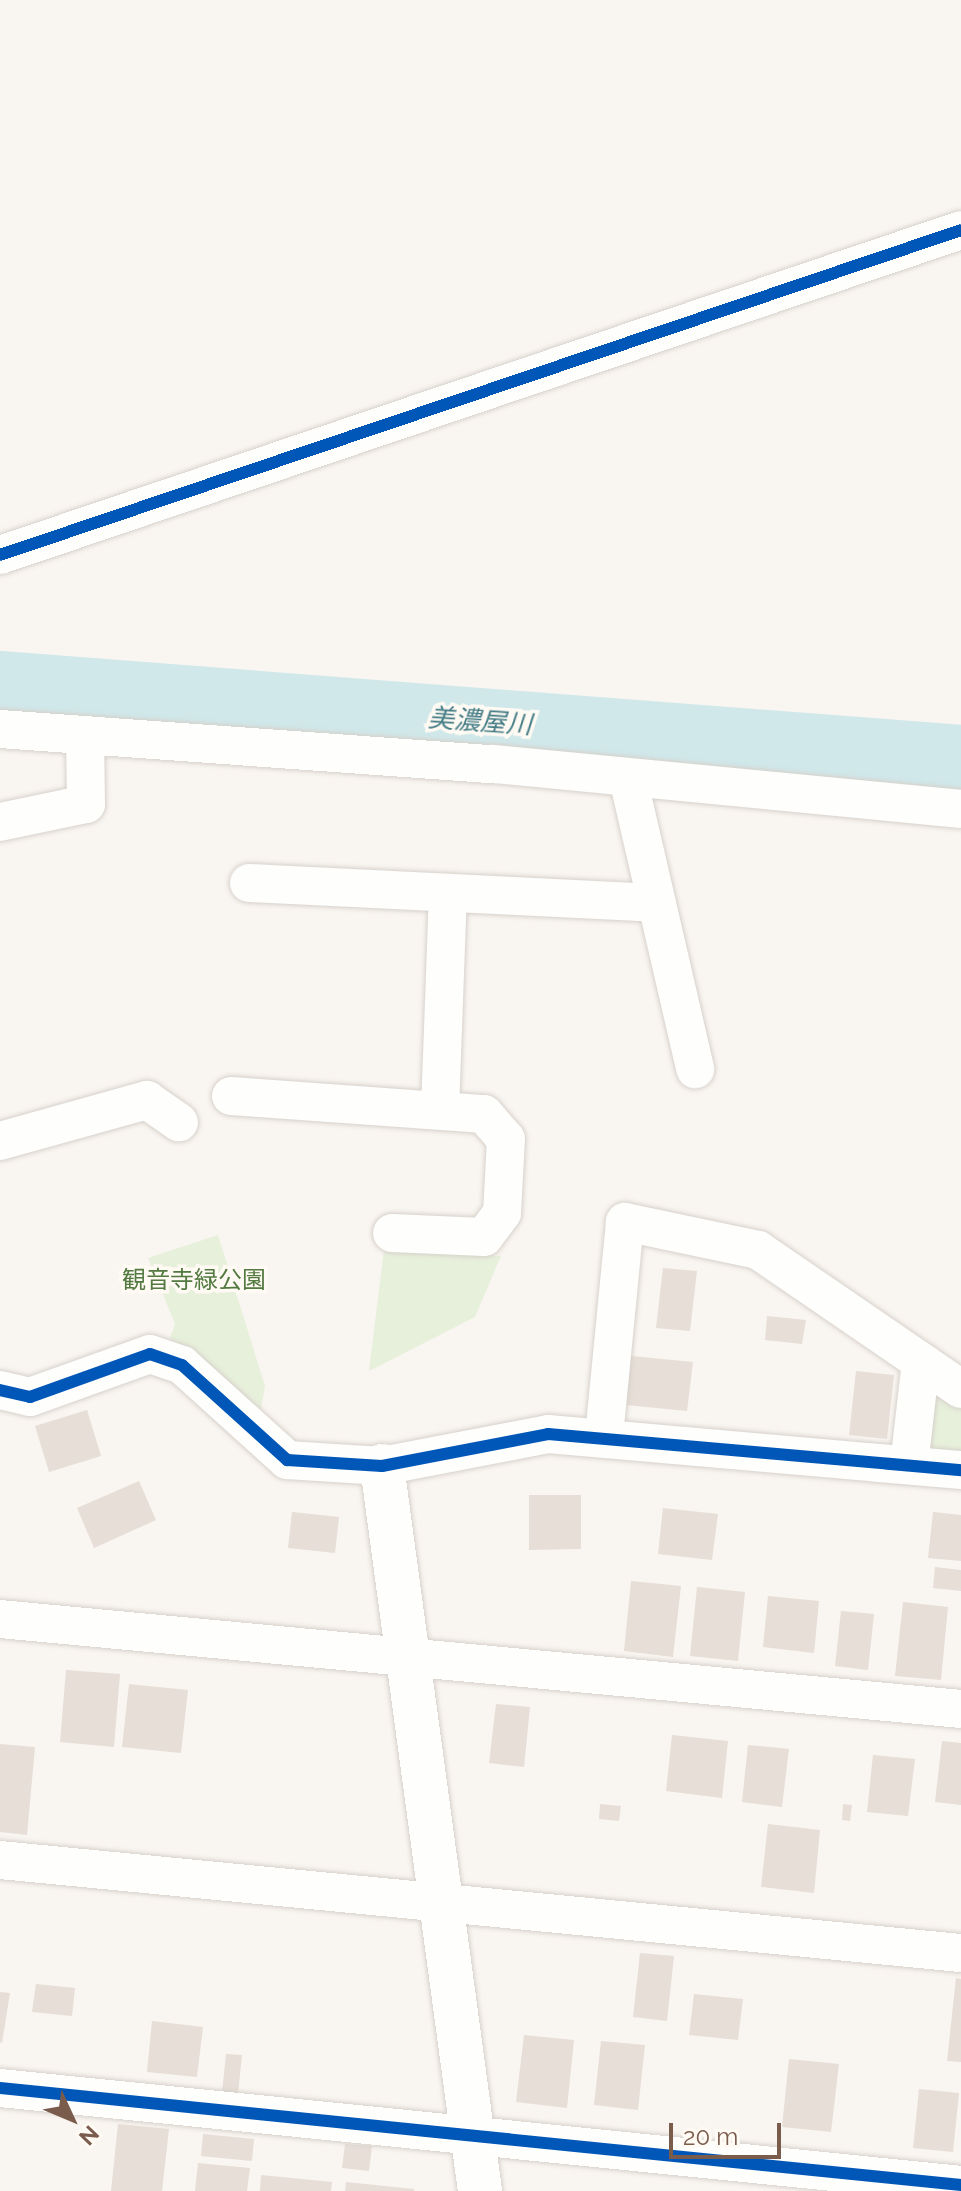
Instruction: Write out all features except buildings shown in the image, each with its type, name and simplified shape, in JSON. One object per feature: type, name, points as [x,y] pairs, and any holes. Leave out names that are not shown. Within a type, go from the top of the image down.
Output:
[{"type":"street","points":[[0,555],[961,230]]},
{"type":"street","points":[[0,729],[628,778],[961,809]]},
{"type":"street","points":[[0,822],[86,804],[85,735]]},
{"type":"street","points":[[628,778],[695,1069]]},
{"type":"street","points":[[249,883],[657,903]]},
{"type":"street","points":[[440,1110],[448,893]]},
{"type":"street","points":[[231,1096],[484,1114],[506,1139],[502,1213],[484,1237],[392,1233]]},
{"type":"street","points":[[0,1141],[147,1100],[179,1122]]},
{"type":"street","points":[[604,1436],[625,1222],[758,1250],[961,1389]]},
{"type":"street","points":[[0,1390],[30,1397],[150,1354],[166,1356],[287,1460],[382,1466],[548,1434],[604,1436],[961,1470]]},
{"type":"street","points":[[909,1465],[921,1362]]},
{"type":"street","points":[[382,1466],[480,2191]]},
{"type":"street","points":[[0,1619],[961,1709]]},
{"type":"street","points":[[0,1860],[961,1953]]},
{"type":"street","points":[[0,2088],[961,2185]]},
{"type":"green space","name":"観音寺緑公園","points":[[218,1235],[265,1386],[261,1409],[170,1338],[175,1324],[148,1258]]},
{"type":"green space","points":[[384,1249],[501,1256],[475,1317],[369,1371]]},
{"type":"green space","points":[[932,1385],[961,1406],[961,1458],[938,1456],[925,1441]]},
{"type":"waterway","name":"美濃屋川","points":[[0,685],[961,759]]},
{"type":"cycle path","points":[[0,555],[961,230]]},
{"type":"cycle path","points":[[0,1390],[30,1397],[150,1354],[182,1365],[287,1460],[382,1466],[548,1434],[961,1470]]},
{"type":"cycle path","points":[[0,2088],[961,2185]]}]
